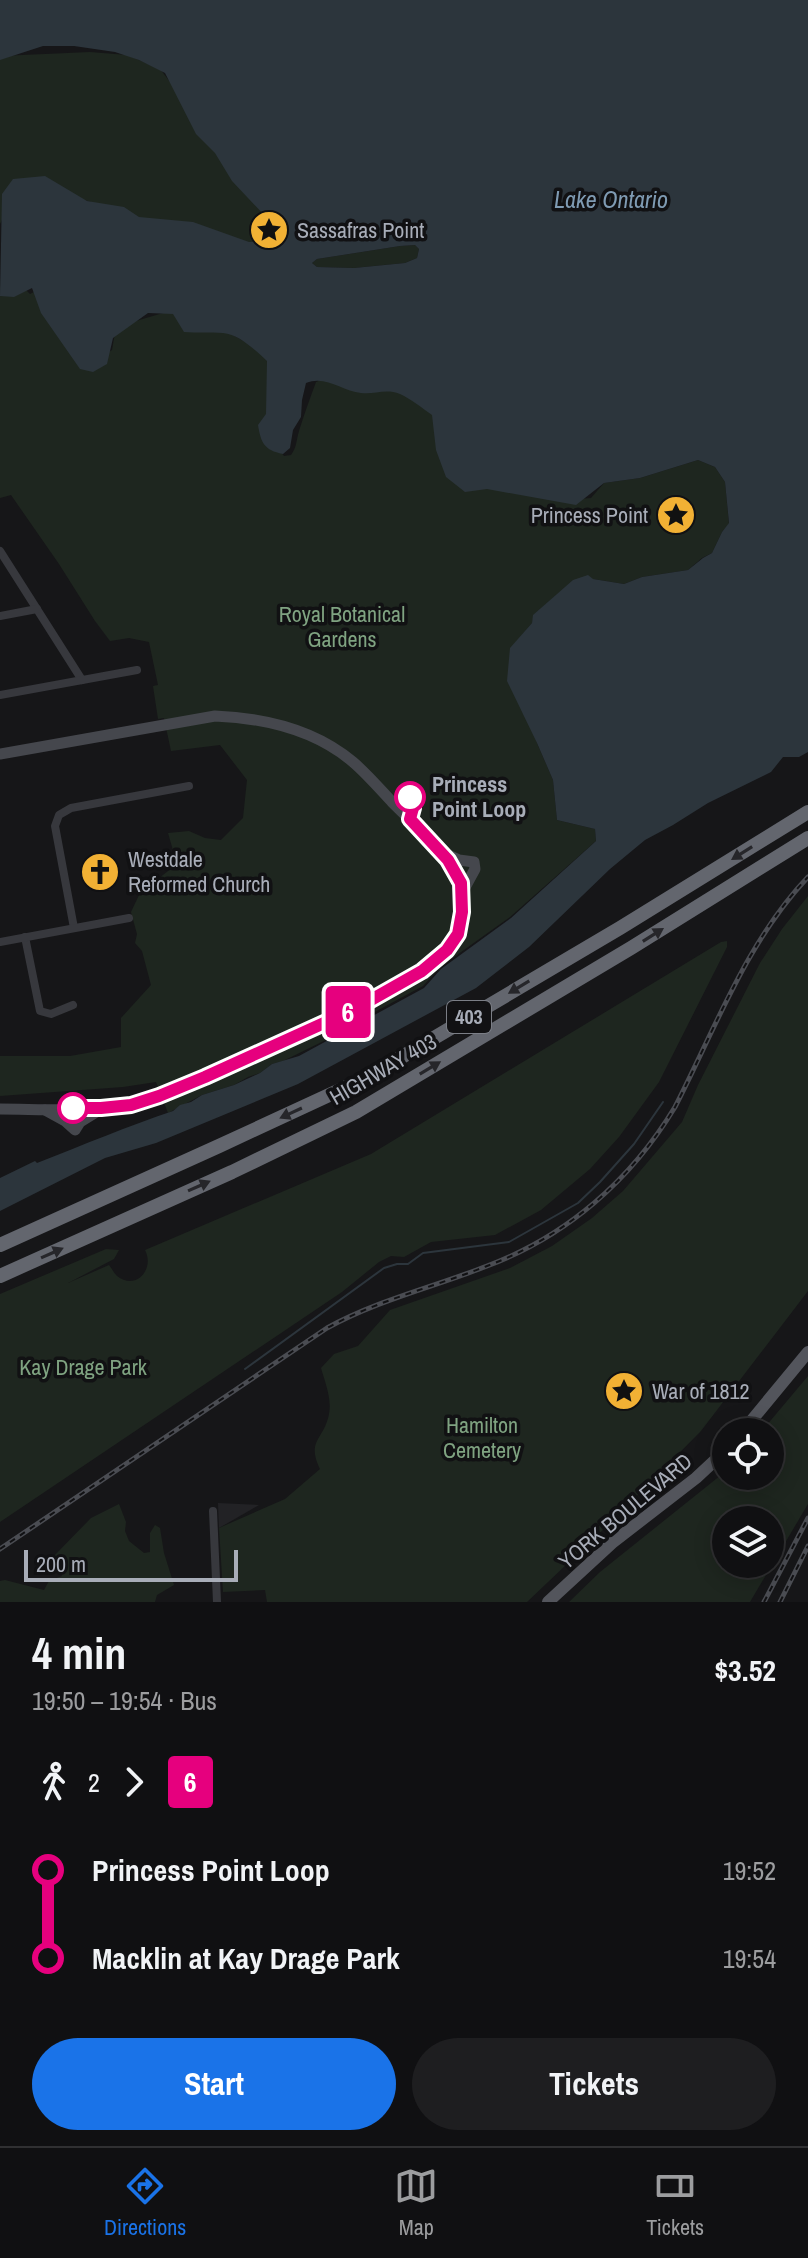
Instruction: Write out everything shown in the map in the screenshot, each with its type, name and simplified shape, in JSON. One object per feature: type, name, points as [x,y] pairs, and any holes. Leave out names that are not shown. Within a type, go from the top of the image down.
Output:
[{"type":"highway","name":"HIGHWAY 403","points":[[0,1245],[368,1077],[808,812]]},
{"type":"highway","name":"HIGHWAY 403","points":[[0,1276],[356,1112],[808,838]]},
{"type":"main road","points":[[754,1418],[808,1352]]},
{"type":"main road","name":"YORK BOULEVARD","points":[[548,1602],[612,1543],[712,1463]]},
{"type":"street","points":[[0,551],[82,680]]},
{"type":"street","points":[[0,616],[37,609]]},
{"type":"street","points":[[0,695],[137,670]]},
{"type":"street","points":[[0,754],[215,716],[261,720],[297,730],[342,754],[363,772],[442,852],[458,876],[463,893],[458,934],[447,950],[422,971],[355,1009],[250,1058],[131,1105],[0,1109]]},
{"type":"street","points":[[74,928],[55,826],[59,815],[71,808],[189,786]]},
{"type":"street","points":[[442,852],[459,860],[474,862],[475,869],[463,893]]},
{"type":"street","points":[[0,942],[129,918]]},
{"type":"street","points":[[25,937],[40,1011],[51,1014],[73,1005]]},
{"type":"street","points":[[41,1109],[53,1113],[75,1130],[80,1122],[101,1108]]},
{"type":"street","points":[[213,1511],[217,1602]]},
{"type":"shaded area","points":[[218,1503],[259,1505],[219,1528]]},
{"type":"green space","points":[[90,52],[127,55],[160,69],[281,225],[288,250],[168,232],[128,212],[73,197],[44,177],[21,180],[0,224],[0,56]]},
{"type":"green space","points":[[415,245],[419,249],[417,258],[405,263],[354,268],[317,267],[312,263],[317,259]]},
{"type":"green space","name":"Royal Botanical Gardens","points":[[0,287],[25,289],[30,294],[40,289],[98,359],[112,350],[115,333],[136,321],[179,312],[231,334],[267,354],[271,440],[284,456],[291,455],[294,449],[316,382],[321,380],[406,389],[567,500],[591,498],[604,483],[640,478],[698,460],[715,467],[725,482],[729,524],[712,553],[688,570],[642,577],[624,584],[593,579],[560,592],[534,615],[532,623],[511,648],[537,743],[553,780],[557,820],[595,829],[596,841],[510,917],[440,967],[423,986],[344,1031],[272,1064],[260,1073],[202,1095],[168,1113],[156,1082],[0,1096],[0,1056],[70,1056],[121,1047],[121,1018],[151,985],[142,951],[135,943],[137,934],[131,912],[140,893],[177,864],[168,833],[189,831],[205,838],[221,840],[243,818],[247,780],[220,745],[171,751],[164,718],[158,719],[153,686],[158,685],[149,642],[129,638],[110,641],[11,495],[0,498]]},
{"type":"green space","name":"Hamilton Cemetery","points":[[808,896],[808,1291],[701,1431],[527,1602],[267,1602],[265,1590],[223,1592],[219,1528],[285,1499],[320,1469],[315,1446],[327,1423],[330,1408],[321,1368],[334,1354],[358,1346],[390,1310],[510,1268],[552,1246],[623,1191],[682,1122],[760,963]]},
{"type":"green space","name":"Kay Drage Park","points":[[727,941],[727,947],[659,1082],[619,1137],[590,1169],[541,1210],[495,1235],[431,1242],[404,1257],[391,1256],[379,1262],[342,1292],[0,1522],[0,1294],[106,1249],[119,1250],[114,1259],[68,1283],[109,1265],[124,1280],[137,1279],[146,1271],[148,1264],[145,1250],[371,1154]]},
{"type":"green space","points":[[808,1376],[808,1504],[784,1545],[784,1506],[712,1506],[712,1578],[764,1578],[750,1602],[569,1602],[600,1572],[712,1482],[712,1490],[784,1490],[784,1418],[773,1418]]},
{"type":"green space","points":[[119,1504],[129,1541],[144,1553],[150,1552],[150,1533],[155,1525],[160,1528],[174,1585],[157,1595],[155,1602],[0,1602],[0,1581],[44,1590],[49,1581],[62,1576],[54,1556],[91,1518]]},
{"type":"water","name":"Lake Ontario","points":[[0,0],[808,0],[808,752],[799,757],[783,757],[771,772],[708,803],[645,840],[610,869],[529,947],[476,988],[298,1084],[156,1143],[105,1158],[0,1211],[0,1178],[35,1161],[37,1163],[173,1111],[202,1095],[260,1073],[272,1064],[299,1056],[424,988],[441,969],[511,918],[596,841],[595,829],[557,820],[553,780],[507,681],[510,648],[532,623],[533,615],[573,580],[588,575],[593,579],[624,584],[642,577],[688,570],[712,553],[729,523],[725,482],[715,467],[698,460],[640,478],[604,483],[576,505],[487,489],[465,492],[446,477],[436,450],[432,415],[395,392],[361,393],[327,382],[306,383],[301,417],[293,430],[290,448],[283,454],[277,452],[264,445],[258,425],[266,414],[267,361],[235,336],[184,332],[173,314],[148,313],[113,338],[107,364],[93,372],[80,369],[41,313],[32,288],[14,297],[0,296],[2,194],[13,179],[45,176],[87,201],[124,207],[139,217],[193,222],[249,242],[284,240],[232,181],[215,153],[196,134],[165,73],[115,52],[74,46],[43,46],[0,60]],"holes":[[[415,245],[419,249],[417,258],[405,263],[354,268],[317,267],[312,263],[317,259],[400,246]]]},
{"type":"waterway","points":[[245,1369],[384,1268],[408,1264],[423,1253],[509,1242],[578,1203],[634,1144],[663,1102]]},
{"type":"railway","points":[[0,1549],[327,1328],[366,1309],[516,1254],[544,1239],[594,1203],[658,1134],[675,1107],[750,957],[786,902],[808,877]]},
{"type":"railway","points":[[764,1602],[808,1518]]},
{"type":"railway","points":[[780,1602],[808,1546]]},
{"type":"bus line","name":"6","points":[[73,1108],[131,1105],[250,1058],[355,1009],[422,971],[447,950],[458,934],[463,891],[448,860],[410,819],[413,804],[410,797]]},
{"type":"place","name":"Sassafras Point","points":[[269,230]]},
{"type":"place","name":"Princess Point","points":[[676,515]]},
{"type":"place","name":"Princess Point Loop","points":[[410,797]]},
{"type":"place","name":"Westdale Reformed Church","points":[[100,872]]},
{"type":"place","name":"War of 1812","points":[[624,1391]]}]
